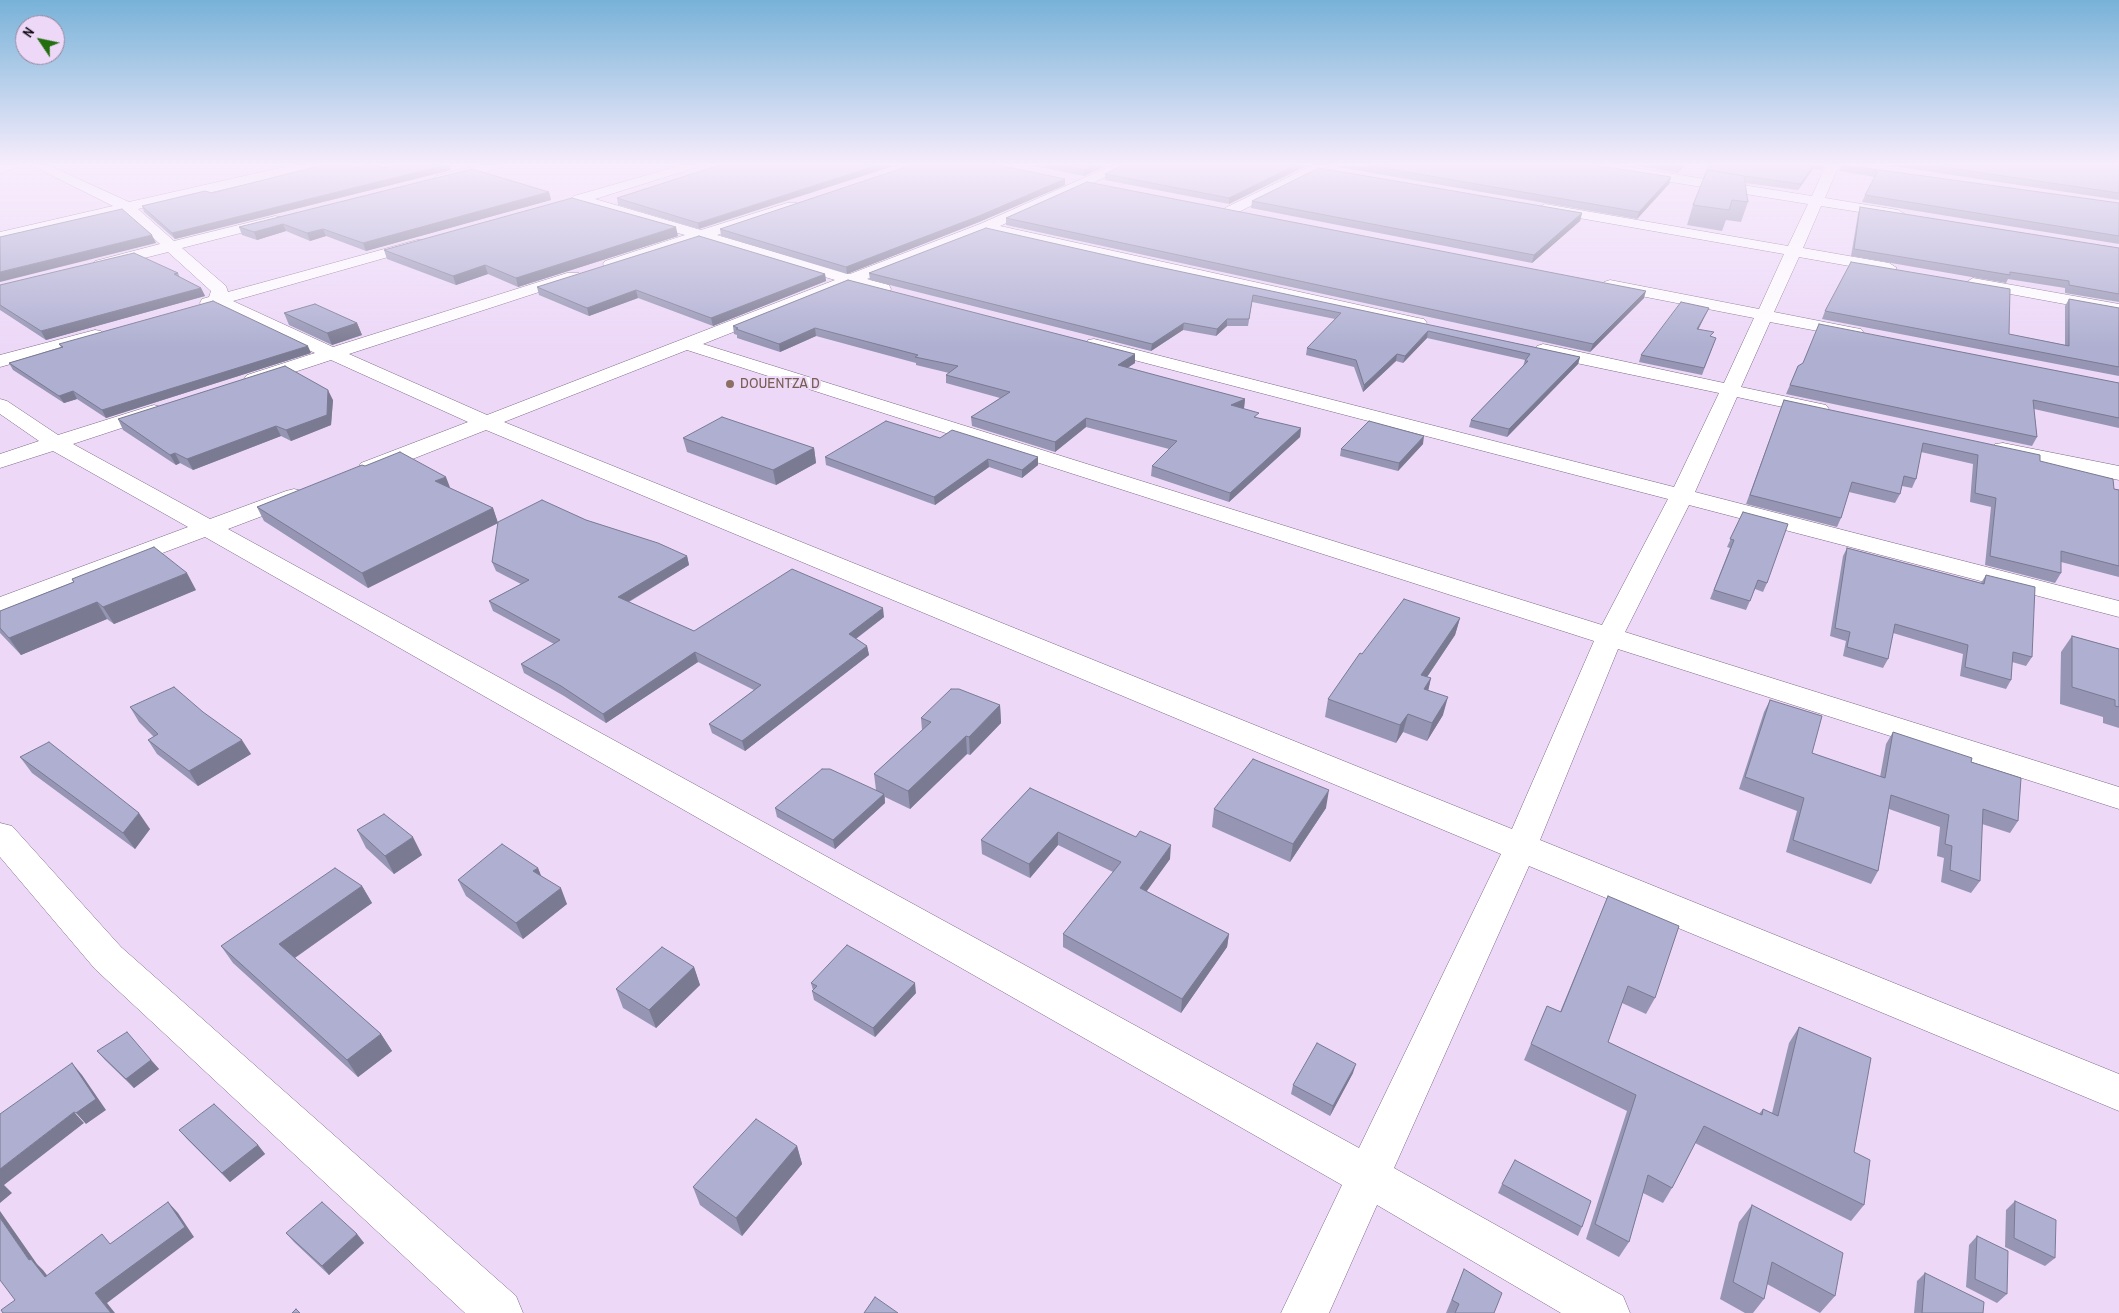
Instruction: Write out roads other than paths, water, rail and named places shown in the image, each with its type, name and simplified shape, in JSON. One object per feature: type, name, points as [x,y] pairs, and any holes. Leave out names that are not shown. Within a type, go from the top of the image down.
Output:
[{"type":"street","points":[[0,236],[43,226]]},
{"type":"street","points":[[149,226],[220,290],[217,300]]},
{"type":"street","points":[[85,268],[252,226]]},
{"type":"street","points":[[662,226],[906,295]]},
{"type":"street","points":[[240,384],[729,226]]},
{"type":"street","points":[[1648,226],[1903,271]]},
{"type":"street","points":[[1305,1313],[1520,849],[1610,636],[1682,494],[1807,226]]},
{"type":"street","points":[[352,474],[488,423],[985,227],[1438,327]]},
{"type":"street","points":[[189,308],[436,239]]},
{"type":"street","points":[[1590,281],[1870,336]]},
{"type":"street","points":[[1962,281],[2119,308]]},
{"type":"street","points":[[217,300],[332,354],[488,423],[1520,849],[2119,1093]]},
{"type":"street","points":[[0,361],[113,330]]},
{"type":"street","points":[[1078,340],[1682,494],[2119,609]]},
{"type":"street","points":[[686,344],[2119,798]]},
{"type":"street","points":[[1526,346],[1837,413]]},
{"type":"street","points":[[0,405],[55,443],[1368,1176],[1606,1313]]},
{"type":"street","points":[[0,461],[166,407]]},
{"type":"street","points":[[1983,444],[2119,474]]},
{"type":"street","points":[[0,606],[307,491]]},
{"type":"street","points":[[0,835],[108,958],[499,1313]]},
{"type":"place","name":"DOUENTZA D","points":[[730,384]]}]
